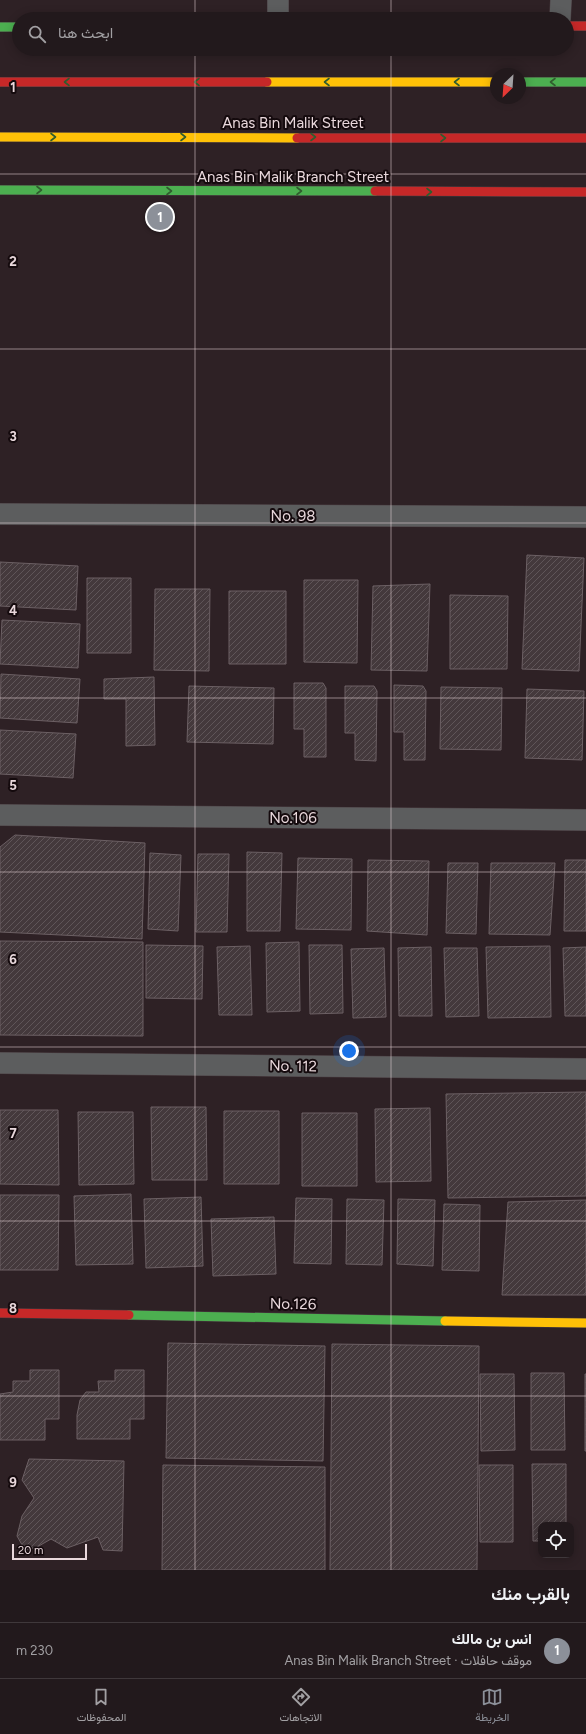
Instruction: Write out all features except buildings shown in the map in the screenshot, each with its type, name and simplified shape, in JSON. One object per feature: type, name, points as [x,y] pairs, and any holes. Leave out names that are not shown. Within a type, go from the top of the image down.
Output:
[{"type":"street","points":[[278,0],[278,12]]},
{"type":"street","points":[[560,0],[560,12]]},
{"type":"street","points":[[574,26],[586,26]]},
{"type":"street","points":[[0,27],[12,27]]},
{"type":"street","points":[[0,82],[490,82]]},
{"type":"street","points":[[526,82],[586,82]]},
{"type":"street","name":"Anas Bin Malik Street","points":[[0,139],[31,137],[586,138]]},
{"type":"street","name":"Anas Bin Malik Branch Street","points":[[0,190],[586,192]]},
{"type":"street","name":"No. 98","points":[[0,514],[586,517]]},
{"type":"street","name":"No.106","points":[[0,815],[586,820]]},
{"type":"street","name":"No. 112","points":[[0,1063],[586,1069]]},
{"type":"street","name":"No.126","points":[[0,1313],[586,1323]]},
{"type":"traffic: fast","points":[[0,27],[12,27]]},
{"type":"traffic: fast","points":[[526,82],[586,82]]},
{"type":"traffic: fast","points":[[0,190],[375,191]]},
{"type":"traffic: fast","points":[[129,1315],[445,1321]]},
{"type":"traffic: slow","points":[[267,82],[490,82]]},
{"type":"traffic: slow","points":[[0,137],[297,138]]},
{"type":"traffic: slow","points":[[445,1321],[586,1323]]},
{"type":"traffic: jam","points":[[574,26],[586,26]]},
{"type":"traffic: jam","points":[[0,82],[267,82]]},
{"type":"traffic: jam","points":[[297,138],[586,138]]},
{"type":"traffic: jam","points":[[375,191],[586,192]]},
{"type":"traffic: jam","points":[[0,1313],[129,1315]]},
{"type":"place","name":"انس بن مالك","points":[[160,217]]}]
